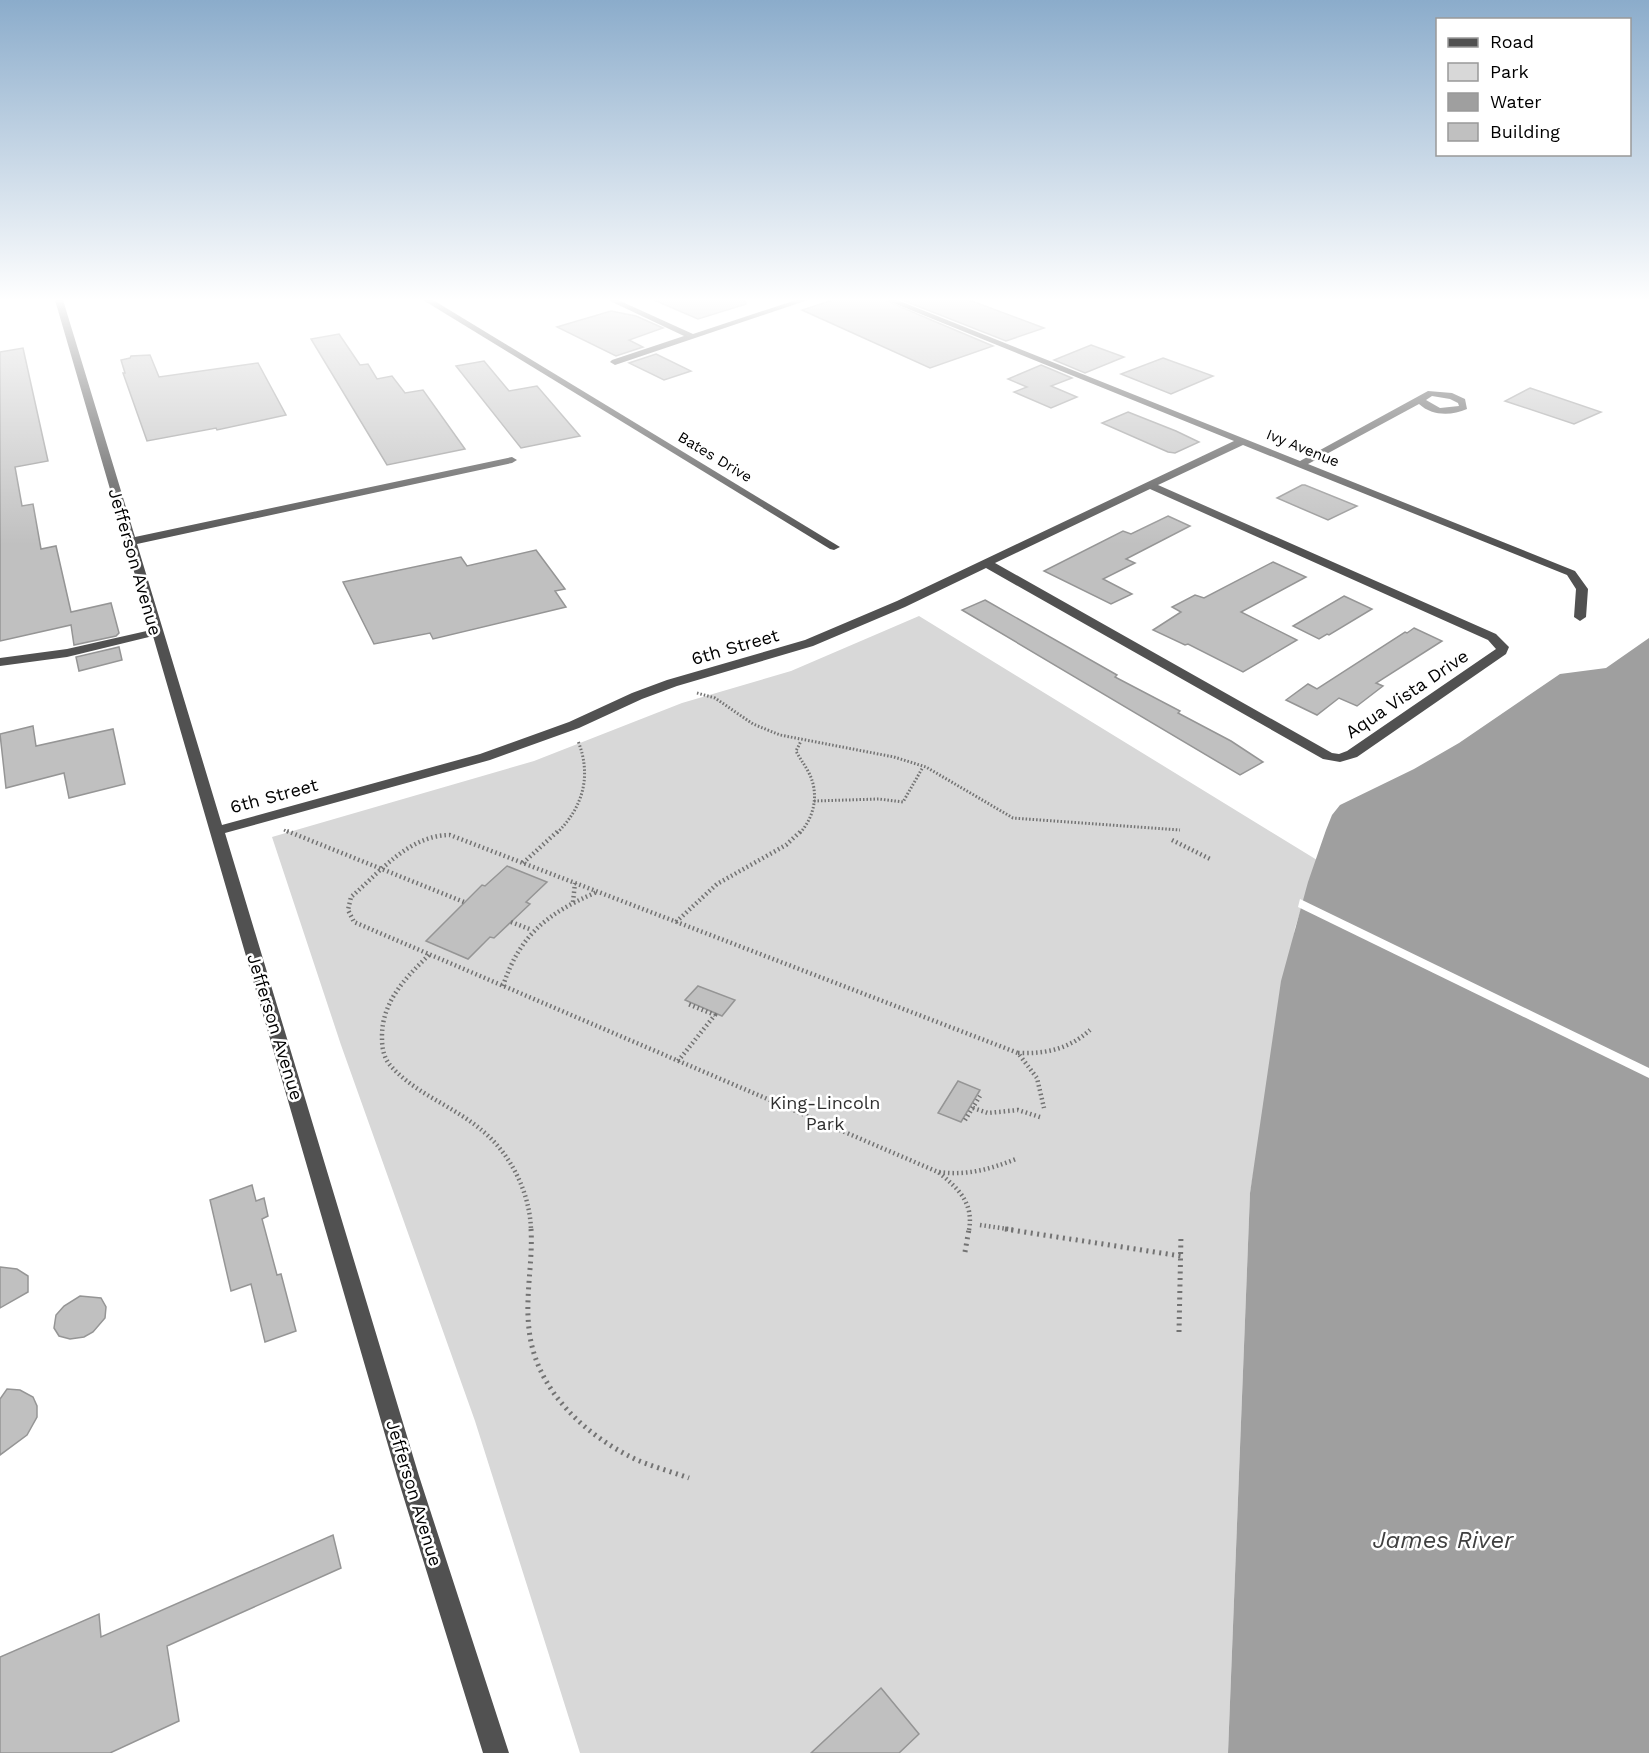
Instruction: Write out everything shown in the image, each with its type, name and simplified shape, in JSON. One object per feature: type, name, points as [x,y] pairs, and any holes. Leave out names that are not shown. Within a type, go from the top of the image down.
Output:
[{"type":"street","name":"Jefferson Avenue","points":[[83,382],[408,1476],[496,1753]]},
{"type":"street","name":"Bates Drive","points":[[561,382],[834,547]]},
{"type":"street","name":"Ivy Avenue","points":[[1094,382],[1572,573],[1582,589],[1580,617]]},
{"type":"street","points":[[1301,464],[1420,399]]},
{"type":"street","name":"6th Street","points":[[216,831],[526,743],[672,683],[787,650],[858,624],[1242,441]]},
{"type":"street","points":[[129,542],[512,460]]},
{"type":"street","name":"Aqua Vista Drive","points":[[987,563],[1328,756],[1340,758],[1352,754],[1502,651],[1503,647],[1492,637],[1149,485]]},
{"type":"street","points":[[0,662],[67,653],[156,632]]},
{"type":"path","points":[[692,693],[713,698],[745,720],[801,741],[879,754],[923,767],[945,776],[996,810],[1013,818],[1180,830]]},
{"type":"path","points":[[523,862],[569,820],[579,801],[585,783],[586,768],[585,754],[577,738]]},
{"type":"path","points":[[676,922],[715,886],[734,873],[778,851],[795,837],[809,819],[814,801],[810,775],[797,753],[796,747],[801,741]]},
{"type":"path","points":[[814,801],[879,799],[903,802],[923,767]]},
{"type":"path","points":[[283,830],[464,902]]},
{"type":"path","points":[[965,1252],[971,1213],[961,1189],[938,1172],[354,922],[347,914],[347,906],[351,897],[415,842],[436,835],[450,835],[1018,1053],[1057,1051],[1080,1040],[1090,1030]]},
{"type":"path","points":[[1172,840],[1210,859]]},
{"type":"path","points":[[573,902],[575,883]]},
{"type":"path","points":[[502,986],[517,949],[532,930],[573,902],[597,891]]},
{"type":"path","points":[[511,922],[532,930]]},
{"type":"path","points":[[429,955],[402,980],[392,994],[382,1023],[382,1039],[387,1062],[413,1085],[489,1134],[515,1173],[530,1210],[534,1235],[528,1325],[532,1351],[546,1387],[563,1408],[591,1430],[636,1459],[689,1478]]},
{"type":"path","points":[[678,1061],[715,1015],[688,1004]]},
{"type":"path","points":[[1018,1053],[1035,1072],[1042,1084],[1044,1108]]},
{"type":"path","points":[[965,1120],[980,1096]]},
{"type":"path","points":[[973,1108],[988,1113],[1018,1110],[1040,1117]]},
{"type":"path","points":[[938,1172],[964,1174],[984,1172],[1016,1159]]},
{"type":"path","points":[[980,1226],[1181,1256]]},
{"type":"path","points":[[1179,1332],[1182,1235]]},
{"type":"green space","name":"King-Lincoln Park","points":[[919,616],[1317,860],[1295,928],[1250,1193],[1228,1753],[580,1753],[475,1421],[341,1045],[272,837],[534,761],[682,703],[791,671]]},
{"type":"water","name":"James River","points":[[1649,638],[1649,1753],[1228,1753],[1250,1193],[1281,981],[1308,882],[1326,830],[1332,815],[1340,805],[1414,769],[1459,743],[1560,674],[1606,668]]},
{"type":"pier","points":[[1300,899],[1649,1068],[1649,1078],[1298,907]]},
{"type":"building","points":[[0,382],[30,382],[48,461],[15,467],[22,506],[33,504],[41,549],[56,546],[71,612],[111,603],[119,633],[116,636],[74,645],[71,625],[0,641]]},
{"type":"building","points":[[126,382],[268,382],[286,415],[217,430],[216,428],[147,441]]},
{"type":"building","points":[[337,382],[396,382],[405,393],[423,390],[465,449],[387,465]]},
{"type":"building","points":[[469,382],[501,382],[509,391],[537,386],[580,436],[521,448]]},
{"type":"building","points":[[1015,382],[1062,382],[1051,386],[1077,397],[1051,408],[1014,392],[1027,387]]},
{"type":"building","points":[[1141,382],[1199,382],[1171,394]]},
{"type":"building","points":[[1530,388],[1601,412],[1574,424],[1505,401]]},
{"type":"building","points":[[1128,412],[1199,442],[1175,453],[1168,452],[1102,423]]},
{"type":"building","points":[[1302,485],[1357,506],[1328,520],[1277,498]]},
{"type":"building","points":[[1168,516],[1190,526],[1126,559],[1135,563],[1103,579],[1132,594],[1111,604],[1044,571],[1123,531],[1131,534]]},
{"type":"building","points":[[536,550],[565,589],[555,591],[566,607],[433,639],[430,633],[374,644],[343,582],[461,557],[467,566]]},
{"type":"building","points":[[1273,562],[1306,577],[1241,612],[1297,640],[1243,672],[1188,644],[1185,645],[1153,630],[1181,612],[1172,607],[1195,595],[1204,598]]},
{"type":"building","points":[[1344,596],[1372,609],[1319,639],[1293,626]]},
{"type":"building","points":[[985,600],[1117,675],[1115,677],[1180,711],[1178,713],[1231,741],[1263,762],[1240,775],[962,610]]},
{"type":"building","points":[[1414,628],[1442,641],[1376,683],[1383,686],[1357,706],[1339,698],[1317,715],[1286,700],[1308,684],[1317,689]]},
{"type":"building","points":[[119,647],[122,660],[79,671],[76,657]]},
{"type":"building","points":[[33,726],[36,746],[113,729],[125,784],[69,798],[64,773],[6,788],[0,734]]},
{"type":"building","points":[[507,866],[547,882],[526,902],[530,904],[494,938],[490,937],[468,959],[426,941],[482,885],[485,886]]},
{"type":"building","points":[[698,986],[735,1000],[722,1016],[685,1000]]},
{"type":"building","points":[[958,1081],[980,1090],[961,1122],[938,1113]]},
{"type":"building","points":[[252,1185],[256,1201],[264,1198],[268,1216],[262,1219],[277,1275],[281,1274],[296,1331],[265,1342],[251,1284],[231,1291],[210,1200]]},
{"type":"building","points":[[0,1267],[17,1269],[28,1276],[28,1292],[0,1308]]},
{"type":"building","points":[[80,1296],[101,1298],[106,1307],[105,1318],[93,1332],[84,1337],[70,1339],[59,1336],[54,1328],[56,1315],[64,1306]]},
{"type":"building","points":[[7,1389],[20,1390],[33,1397],[37,1406],[37,1417],[27,1435],[0,1455],[0,1399]]},
{"type":"building","points":[[333,1535],[341,1568],[167,1646],[179,1721],[110,1753],[0,1753],[0,1657],[99,1614],[101,1637]]},
{"type":"building","points":[[881,1688],[919,1734],[899,1753],[811,1753]]}]
